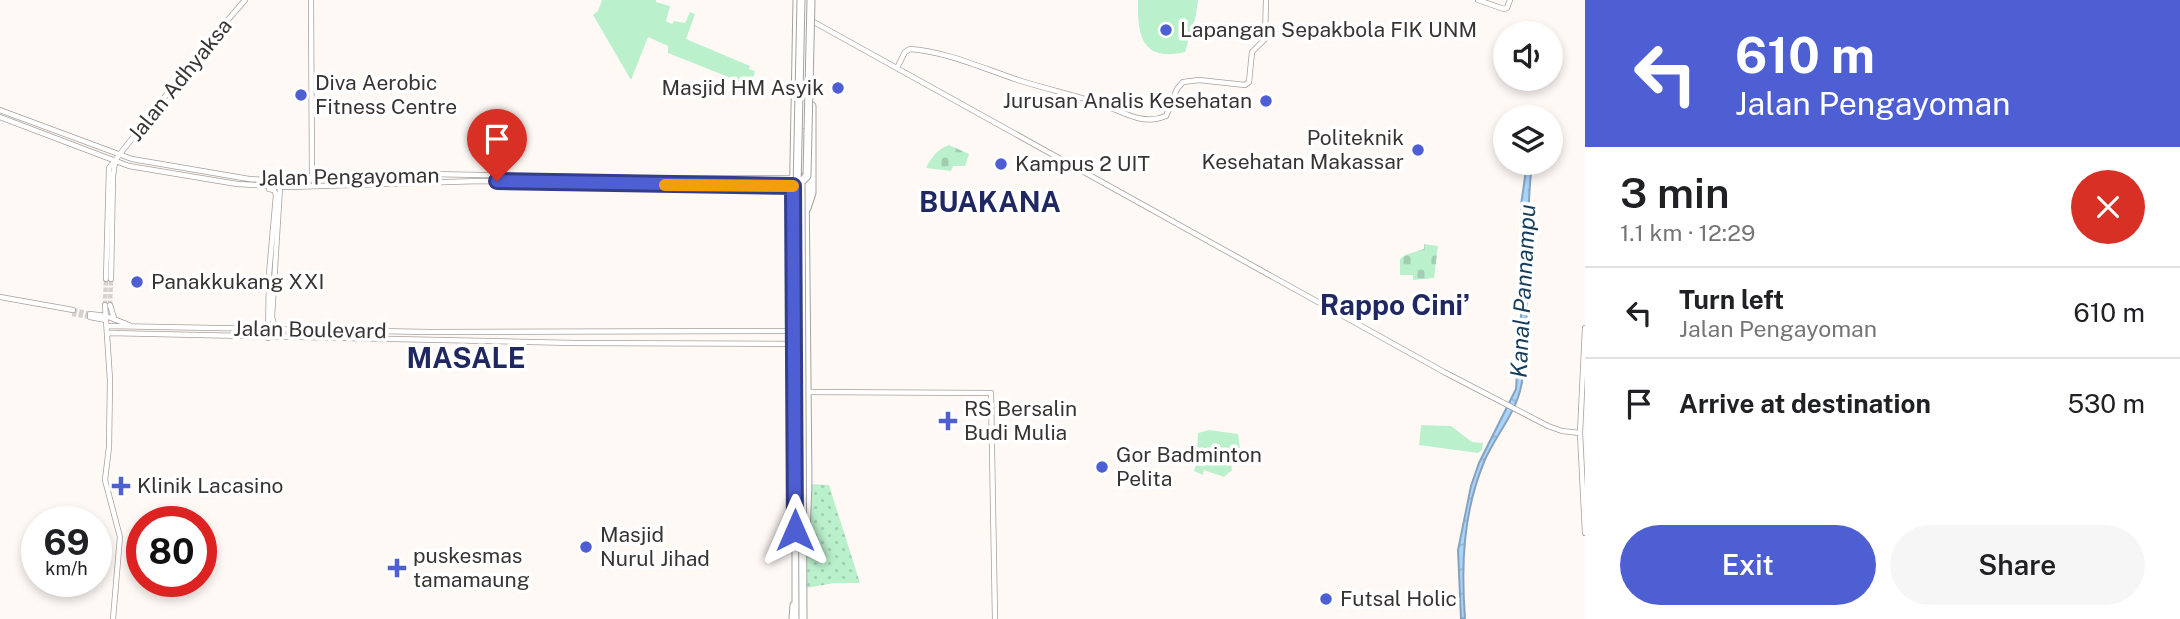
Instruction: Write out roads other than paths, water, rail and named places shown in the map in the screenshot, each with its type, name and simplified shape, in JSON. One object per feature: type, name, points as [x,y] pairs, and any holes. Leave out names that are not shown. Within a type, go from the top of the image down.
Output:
[{"type":"highway","points":[[798,619],[795,62],[799,0]]},
{"type":"highway","points":[[798,619],[799,0]]},
{"type":"highway","points":[[798,619],[808,494],[805,60],[811,0]]},
{"type":"highway","points":[[796,182],[807,176],[811,0]]},
{"type":"highway","points":[[805,213],[812,193],[811,0]]},
{"type":"highway","points":[[795,62],[800,66],[805,60]]},
{"type":"highway","points":[[795,79],[800,74],[805,79]]},
{"type":"highway","points":[[796,182],[794,570],[798,619]]},
{"type":"highway","points":[[796,470],[802,475],[808,469]]},
{"type":"highway","points":[[795,495],[799,488],[808,494]]},
{"type":"highway","points":[[795,544],[798,619]]},
{"type":"main road","points":[[795,544],[793,560],[798,619]]},
{"type":"street","name":"Jalan Adhyaksa","points":[[109,279],[108,171],[176,82],[245,0]]},
{"type":"street","points":[[311,0],[312,179]]},
{"type":"street","points":[[897,68],[905,52],[910,49],[950,56],[1029,83],[1100,103],[1143,120],[1166,116],[1180,84],[1186,81],[1240,85],[1249,82],[1252,52],[1265,39],[1266,0]]},
{"type":"street","points":[[1478,0],[1501,9],[1507,8],[1510,0]]},
{"type":"street","points":[[813,21],[1153,212],[1508,405],[1553,429],[1580,433]]},
{"type":"street","name":"Jalan Pengayoman","points":[[0,110],[120,155],[280,184],[480,181],[747,186],[796,182]]},
{"type":"street","name":"Jalan Pengayoman","points":[[0,117],[145,170],[258,186],[312,179],[386,175],[747,178],[796,182]]},
{"type":"street","points":[[196,178],[197,171]]},
{"type":"street","points":[[386,175],[386,183]]},
{"type":"street","points":[[747,178],[747,186]]},
{"type":"street","points":[[280,184],[272,259],[272,317],[277,327],[284,329]]},
{"type":"street","points":[[258,186],[272,189],[276,193],[268,338]]},
{"type":"street","points":[[0,297],[73,312]]},
{"type":"street","points":[[113,619],[120,537],[105,480],[109,440],[108,305],[115,320]]},
{"type":"street","points":[[90,316],[129,325]]},
{"type":"street","name":"Jalan Boulevard","points":[[107,321],[129,325],[429,332],[807,331]]},
{"type":"street","points":[[1585,328],[1580,433],[1585,533]]},
{"type":"street","name":"Jalan Boulevard","points":[[109,332],[268,338],[807,344]]},
{"type":"street","points":[[807,392],[991,393],[995,619]]},
{"type":"water","name":"Kanal Pannampu","points":[[1525,175],[1531,175],[1523,377],[1517,401],[1484,462],[1472,500],[1465,539],[1465,619],[1461,619],[1458,550],[1471,486],[1479,463],[1516,389],[1521,315],[1521,205]]},
{"type":"tunnel","points":[[105,305],[106,279]]},
{"type":"tunnel","points":[[110,305],[111,279]]},
{"type":"tunnel","points":[[73,310],[90,314]]},
{"type":"tunnel","points":[[72,314],[90,317]]},
{"type":"place","name":"Lapangan Sepakbola FIK UNM","points":[[1166,30]]},
{"type":"place","name":"Masjid HM Asyik","points":[[838,88]]},
{"type":"place","name":"Diva Aerobic Fitness Centre","points":[[301,95]]},
{"type":"place","name":"Jurusan Analis Kesehatan","points":[[1266,101]]},
{"type":"place","name":"Politeknik Kesehatan Makassar","points":[[1418,150]]},
{"type":"place","name":"Kampus 2 UIT","points":[[1001,164]]},
{"type":"place","name":"Panakkukang XXI","points":[[137,282]]},
{"type":"place","name":"RS Bersalin Budi Mulia","points":[[948,421]]},
{"type":"place","name":"Gor Badminton Pelita","points":[[1102,467]]},
{"type":"place","name":"Klinik Lacasino","points":[[121,486]]},
{"type":"place","name":"Masjid Nurul Jihad","points":[[586,547]]},
{"type":"place","name":"puskesmas tamamaung","points":[[397,568]]},
{"type":"place","name":"Futsal Holic","points":[[1326,599]]},
{"type":"district","name":"BUAKANA","points":[[990,202]]},
{"type":"district","name":"Rappo Ciniʼ","points":[[1395,305]]},
{"type":"district","name":"MASALE","points":[[466,358]]}]
